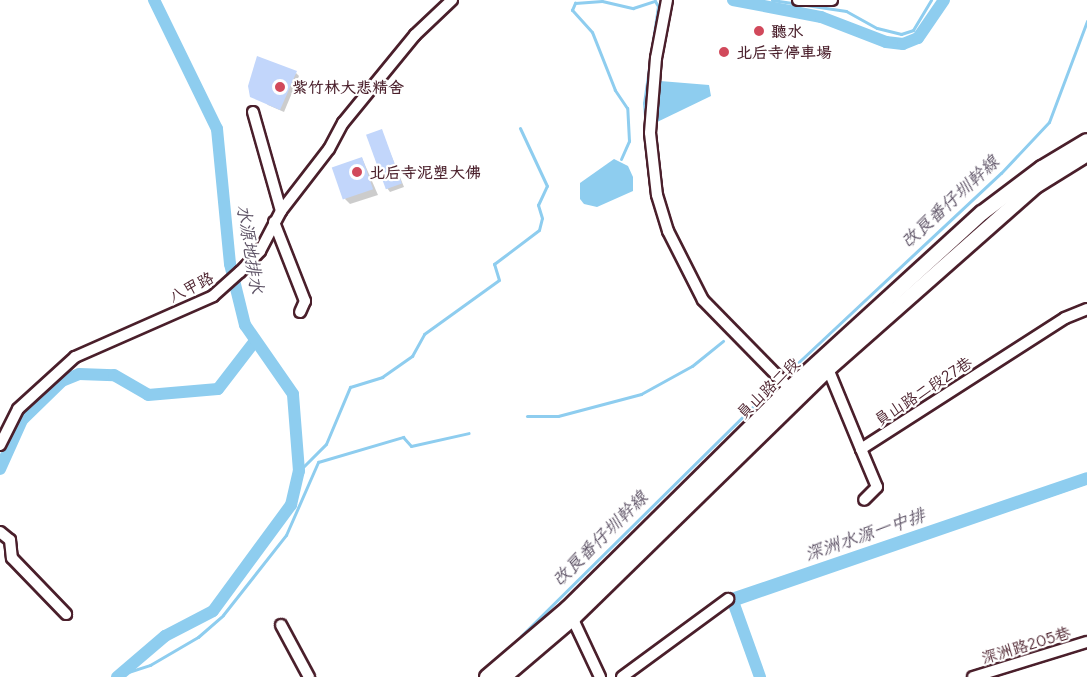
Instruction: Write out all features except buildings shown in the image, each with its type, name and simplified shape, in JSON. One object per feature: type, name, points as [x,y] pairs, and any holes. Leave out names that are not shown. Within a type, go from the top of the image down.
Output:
[{"type":"main road","name":"員山路二段","points":[[504,677],[982,213],[1042,168],[1087,141]]},
{"type":"main road","name":"員山路二段","points":[[825,364],[1037,184],[1087,154]]},
{"type":"main road","name":"員山路二段","points":[[487,677],[570,613]]},
{"type":"street","name":"八甲路","points":[[0,445],[18,408],[75,357],[213,296],[227,285],[260,251],[281,211],[329,149],[343,123],[415,35],[452,0]]},
{"type":"street","points":[[667,0],[656,58],[650,133],[657,195],[668,231],[703,300],[794,393]]},
{"type":"street","points":[[798,0],[832,0]]},
{"type":"street","points":[[253,112],[281,211]]},
{"type":"street","points":[[274,222],[305,301],[300,312]]},
{"type":"street","name":"員山路二段27巷","points":[[825,364],[861,449],[1065,318],[1087,309]]},
{"type":"street","points":[[861,449],[877,487],[864,500]]},
{"type":"street","points":[[0,532],[10,540],[12,558],[66,614]]},
{"type":"street","points":[[622,677],[728,599]]},
{"type":"street","points":[[570,613],[600,677]]},
{"type":"street","points":[[281,625],[309,677]]},
{"type":"street","name":"深洲路205巷","points":[[973,677],[986,675],[1087,642]]},
{"type":"water","points":[[660,81],[709,85],[711,96],[653,124]]},
{"type":"water","points":[[614,159],[628,166],[633,177],[633,191],[597,207],[584,204],[580,199],[580,183]]},
{"type":"waterway","name":"水源地排水","points":[[117,677],[165,636],[213,611],[291,505],[299,471],[293,394],[245,325],[230,264],[217,129],[154,0]]},
{"type":"waterway","name":"水源地排水","points":[[733,0],[821,17],[886,42],[903,44],[918,38],[944,0]]},
{"type":"waterway","points":[[772,0],[846,11],[877,28],[901,34],[913,30],[931,0]]},
{"type":"waterway","points":[[621,159],[629,141],[627,108],[615,90],[592,32],[572,10],[575,3],[602,1],[633,8],[655,1],[658,6],[644,103],[651,193]]},
{"type":"waterway","name":"改良番仔圳幹線","points":[[787,373],[1001,173],[1049,122],[1087,21]]},
{"type":"waterway","points":[[299,471],[326,444],[350,387],[382,377],[412,356],[424,334],[499,280],[494,264],[539,230],[542,218],[538,205],[547,186],[520,128]]},
{"type":"waterway","points":[[0,469],[22,420],[62,381],[79,374],[114,375],[148,395],[218,389],[255,341]]},
{"type":"waterway","points":[[527,416],[558,416],[641,394],[692,366],[723,341]]},
{"type":"waterway","name":"改良番仔圳幹線","points":[[521,636],[774,386]]},
{"type":"waterway","points":[[22,420],[31,403]]},
{"type":"waterway","points":[[119,675],[150,665],[198,637],[223,615],[286,535],[318,462],[403,437],[411,446],[469,433]]},
{"type":"waterway","name":"深洲水源一中排","points":[[760,677],[732,599],[1087,478]]},
{"type":"waterway","points":[[738,603],[1087,483]]},
{"type":"place","name":"聽水","points":[[759,31]]},
{"type":"place","name":"北后寺停車場","points":[[724,52]]},
{"type":"place","name":"紫竹林大悲精舍","points":[[280,87]]},
{"type":"place","name":"北后寺泥塑大佛","points":[[357,172]]}]
